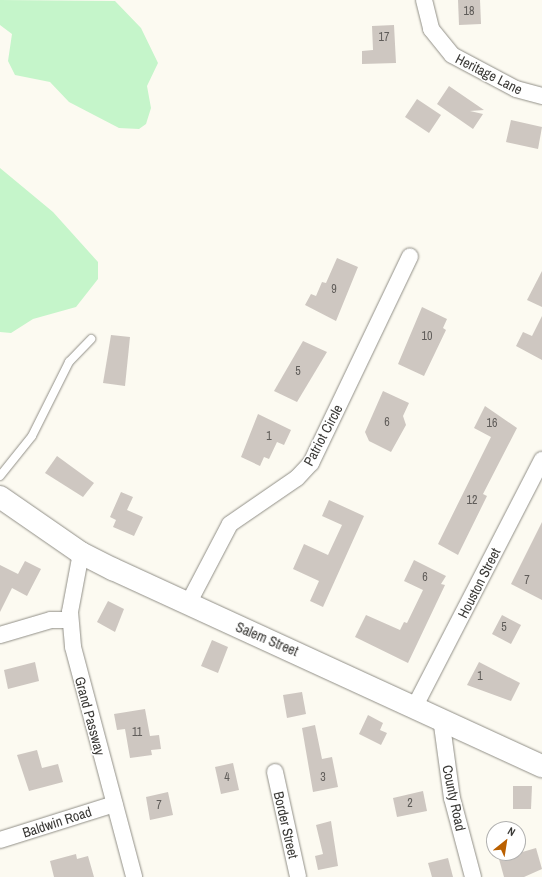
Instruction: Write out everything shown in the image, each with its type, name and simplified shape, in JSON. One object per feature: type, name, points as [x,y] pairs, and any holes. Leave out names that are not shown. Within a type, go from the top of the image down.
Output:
[{"type":"main road","name":"Salem Street","points":[[0,498],[82,553],[188,604],[415,706],[542,766]]},
{"type":"street","name":"Heritage Lane","points":[[424,0],[431,29],[452,55],[516,89],[542,96]]},
{"type":"street","name":"Patriot Circle","points":[[188,604],[230,524],[298,478],[311,463],[410,256]]},
{"type":"street","name":"Houston Street","points":[[415,706],[542,460]]},
{"type":"street","name":"Grand Passway","points":[[82,553],[70,620],[78,673],[134,877]]},
{"type":"street","points":[[0,635],[51,620],[70,620]]},
{"type":"street","name":"County Road","points":[[441,718],[452,798],[473,877]]},
{"type":"street","name":"Border Street","points":[[274,772],[298,877]]},
{"type":"street","name":"Baldwin Road","points":[[0,840],[114,804]]},
{"type":"lane","points":[[0,476],[36,430],[69,362],[91,339]]},
{"type":"green space","points":[[0,0],[115,1],[141,28],[158,63],[147,86],[151,108],[146,124],[139,129],[119,128],[69,102],[50,82],[15,75],[8,61],[12,34],[0,25]]},
{"type":"green space","points":[[0,168],[53,212],[98,262],[98,279],[76,307],[33,319],[11,333],[0,332]]},
{"type":"building","points":[[458,0],[480,0],[481,24],[459,25]]},
{"type":"building","points":[[394,25],[396,63],[362,64],[362,51],[373,50],[372,26]]},
{"type":"building","points":[[449,86],[484,110],[470,111],[483,114],[473,129],[437,104]]},
{"type":"building","points":[[417,99],[441,115],[429,133],[405,117]]},
{"type":"building","points":[[511,120],[542,127],[538,149],[506,142]]},
{"type":"building","points":[[337,258],[358,267],[336,321],[305,305],[311,294],[316,296],[322,282],[326,283]]},
{"type":"building","points":[[542,271],[542,307],[527,300]]},
{"type":"building","points":[[422,307],[447,319],[443,328],[446,330],[424,376],[398,364]]},
{"type":"building","points":[[542,316],[542,360],[516,346],[523,332],[532,336]]},
{"type":"building","points":[[111,335],[130,337],[125,386],[103,383]]},
{"type":"building","points":[[303,341],[327,352],[297,402],[274,391]]},
{"type":"building","points":[[383,391],[409,403],[403,416],[406,425],[391,452],[369,441],[365,432]]},
{"type":"building","points":[[485,406],[517,428],[483,494],[487,496],[458,555],[438,544],[491,437],[474,428]]},
{"type":"building","points":[[258,414],[291,430],[284,445],[277,442],[269,459],[264,457],[260,466],[241,457]]},
{"type":"building","points":[[57,456],[94,483],[83,497],[45,473]]},
{"type":"building","points":[[121,492],[133,497],[127,510],[143,517],[134,536],[113,527],[116,520],[110,517]]},
{"type":"building","points":[[329,500],[364,516],[323,607],[310,601],[319,581],[293,569],[304,544],[328,555],[342,525],[322,516]]},
{"type":"building","points":[[542,522],[542,600],[511,584]]},
{"type":"building","points":[[414,560],[446,576],[441,584],[445,585],[408,663],[355,637],[366,615],[400,630],[404,622],[407,623],[423,590],[404,581]]},
{"type":"building","points":[[25,561],[41,569],[27,596],[12,588],[0,612],[0,565],[18,574]]},
{"type":"building","points":[[108,601],[124,609],[115,632],[97,622]]},
{"type":"building","points":[[502,615],[521,625],[511,644],[492,634]]},
{"type":"building","points":[[212,640],[228,647],[218,673],[201,666]]},
{"type":"building","points":[[35,662],[39,681],[8,689],[4,670]]},
{"type":"building","points":[[479,662],[520,683],[511,701],[467,685]]},
{"type":"building","points":[[302,692],[306,714],[287,718],[283,695]]},
{"type":"building","points":[[145,709],[150,736],[159,735],[161,749],[151,750],[152,755],[130,758],[125,729],[117,730],[114,714]]},
{"type":"building","points":[[368,715],[383,723],[380,730],[387,733],[381,745],[359,734]]},
{"type":"building","points":[[315,725],[322,759],[332,757],[338,787],[313,792],[302,728]]},
{"type":"building","points":[[37,750],[42,768],[58,764],[63,782],[29,791],[17,755]]},
{"type":"building","points":[[233,763],[239,790],[221,794],[215,767]]},
{"type":"building","points":[[513,786],[532,786],[531,809],[513,809]]},
{"type":"building","points":[[423,791],[427,811],[397,817],[393,798]]},
{"type":"building","points":[[168,792],[173,815],[150,820],[146,797]]},
{"type":"building","points":[[331,821],[338,866],[318,870],[315,856],[323,854],[316,825]]},
{"type":"building","points":[[536,848],[542,869],[524,877],[504,877],[500,861],[526,861],[526,851]]},
{"type":"building","points":[[76,854],[77,859],[88,856],[94,877],[54,877],[50,861]]},
{"type":"building","points":[[448,858],[453,877],[432,877],[428,863]]}]
